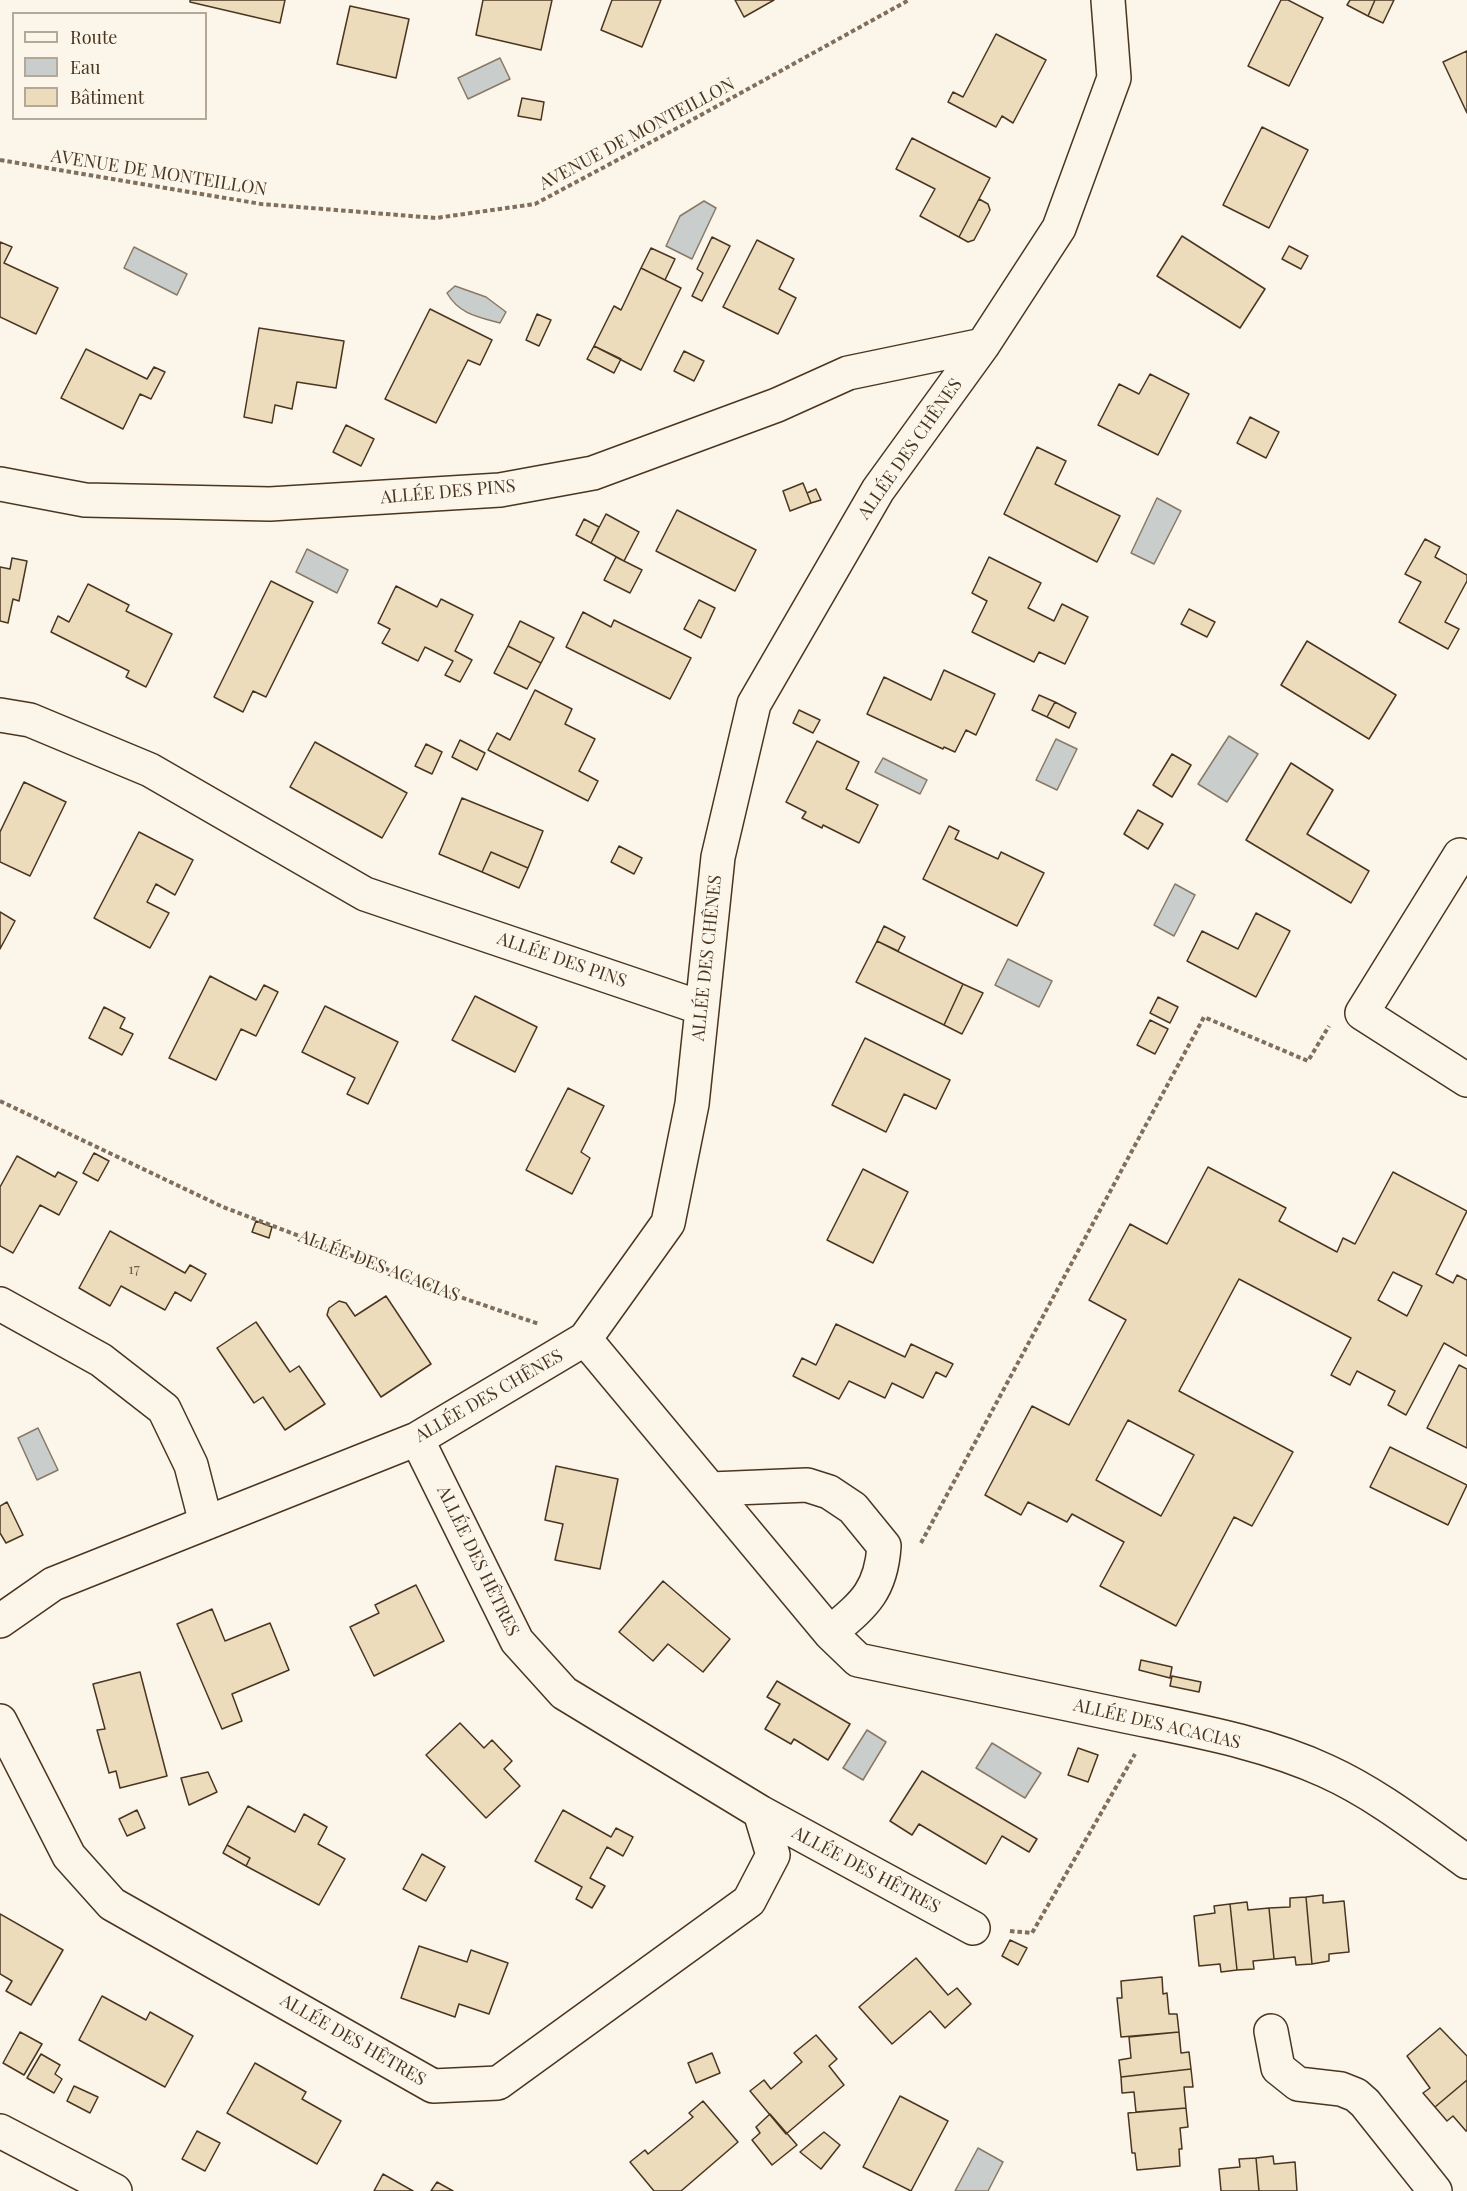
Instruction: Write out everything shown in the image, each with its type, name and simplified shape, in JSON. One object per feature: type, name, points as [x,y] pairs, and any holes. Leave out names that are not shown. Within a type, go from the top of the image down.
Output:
[{"type":"street","name":"ALLÉE DES CHÊNES","points":[[0,1621],[53,1584],[417,1439],[585,1339],[668,1223],[692,1104],[718,857],[754,704],[878,490],[983,345],[1059,228],[1114,78],[1108,0]]},
{"type":"street","name":"ALLÉE DES PINS","points":[[0,484],[85,500],[270,504],[500,490],[593,473],[777,405],[848,373],[983,345]]},
{"type":"street","name":"ALLÉE DES PINS","points":[[0,715],[30,720],[150,770],[365,894],[702,1008]]},
{"type":"street","points":[[1465,853],[1362,1013],[1467,1080]]},
{"type":"street","points":[[0,1304],[101,1360],[164,1409],[191,1465],[206,1523]]},
{"type":"street","name":"ALLÉE DES ACACIAS","points":[[585,1339],[830,1633],[858,1660],[1153,1722],[1289,1755],[1326,1771],[1395,1811],[1467,1862]]},
{"type":"street","name":"ALLÉE DES HÊTRES","points":[[417,1439],[517,1641],[564,1693],[760,1812],[973,1928]]},
{"type":"street","points":[[711,1489],[807,1485],[829,1492],[853,1508],[872,1530],[884,1546],[883,1568],[866,1603],[830,1633]]},
{"type":"street","name":"ALLÉE DES HÊTRES","points":[[0,1721],[69,1856],[112,1904],[434,2086],[498,2083],[749,1901],[773,1855],[760,1812]]},
{"type":"street","points":[[1271,2031],[1278,2068],[1298,2084],[1341,2089],[1356,2095],[1365,2103],[1435,2191]]},
{"type":"street","points":[[0,2131],[115,2191]]},
{"type":"path","name":"AVENUE DE MONTEILLON","points":[[0,160],[261,204],[436,218],[535,204],[691,121],[909,0]]},
{"type":"path","points":[[921,1544],[1204,1017],[1308,1062],[1344,1002],[1362,1013]]},
{"type":"path","name":"ALLÉE DES ACACIAS","points":[[0,1101],[223,1207],[460,1297],[585,1339]]},
{"type":"path","points":[[973,1928],[1032,1933],[1153,1722]]},
{"type":"water","points":[[500,58],[510,79],[468,99],[458,78]]},
{"type":"water","points":[[704,201],[716,208],[692,259],[666,246],[680,216]]},
{"type":"water","points":[[134,247],[187,274],[177,295],[124,268]]},
{"type":"water","points":[[455,286],[486,297],[506,312],[500,323],[470,314],[457,306],[447,293]]},
{"type":"water","points":[[1157,498],[1181,511],[1154,564],[1131,553]]},
{"type":"water","points":[[307,549],[348,570],[337,593],[296,572]]},
{"type":"water","points":[[1229,736],[1258,754],[1227,802],[1198,784]]},
{"type":"water","points":[[1056,739],[1077,749],[1057,790],[1036,780]]},
{"type":"water","points":[[883,758],[927,780],[920,794],[875,772]]},
{"type":"water","points":[[1175,884],[1195,895],[1174,936],[1154,925]]},
{"type":"water","points":[[1008,959],[1052,981],[1039,1007],[995,985]]},
{"type":"water","points":[[38,1428],[58,1470],[37,1480],[18,1438]]},
{"type":"water","points":[[867,1730],[886,1742],[863,1780],[843,1768]]},
{"type":"water","points":[[992,1743],[1041,1773],[1025,1798],[976,1768]]},
{"type":"water","points":[[978,2148],[1003,2162],[988,2191],[955,2191]]},
{"type":"building","points":[[190,0],[285,0],[280,23],[190,2]]},
{"type":"building","points":[[483,0],[552,0],[541,50],[476,35]]},
{"type":"building","points":[[612,0],[661,0],[642,47],[601,30]]},
{"type":"building","points":[[735,0],[774,0],[744,17]]},
{"type":"building","points":[[1281,0],[1288,0],[1323,18],[1289,86],[1248,66]]},
{"type":"building","points":[[1350,0],[1375,0],[1368,16],[1347,5]]},
{"type":"building","points":[[1375,0],[1394,0],[1383,23],[1368,16]]},
{"type":"building","points":[[350,6],[409,19],[396,78],[337,64]]},
{"type":"building","points":[[996,34],[1046,60],[1013,123],[1002,116],[996,127],[948,102],[953,92],[963,97]]},
{"type":"building","points":[[1467,51],[1467,113],[1443,62]]},
{"type":"building","points":[[522,98],[544,102],[541,120],[518,116]]},
{"type":"building","points":[[1262,127],[1308,150],[1269,228],[1223,205]]},
{"type":"building","points":[[912,138],[990,178],[959,237],[920,216],[935,189],[896,169]]},
{"type":"building","points":[[979,199],[988,204],[990,210],[974,240],[968,242],[959,237]]},
{"type":"building","points":[[1182,236],[1265,289],[1240,328],[1157,276]]},
{"type":"building","points":[[712,237],[730,246],[702,301],[692,296],[703,273],[697,269]]},
{"type":"building","points":[[757,240],[794,259],[779,289],[796,298],[778,334],[723,307]]},
{"type":"building","points":[[0,242],[12,247],[4,263],[58,288],[36,334],[0,317]]},
{"type":"building","points":[[1289,246],[1308,256],[1301,269],[1282,259]]},
{"type":"building","points":[[651,248],[675,259],[665,280],[641,268]]},
{"type":"building","points":[[641,268],[681,288],[641,370],[594,346],[614,306],[621,310]]},
{"type":"building","points":[[430,309],[492,340],[480,365],[468,360],[436,423],[385,399]]},
{"type":"building","points":[[537,314],[551,320],[539,346],[526,340]]},
{"type":"building","points":[[259,328],[344,341],[336,388],[297,382],[292,409],[275,405],[272,423],[244,417]]},
{"type":"building","points":[[594,346],[621,359],[614,373],[587,359]]},
{"type":"building","points":[[86,349],[147,379],[154,367],[165,372],[151,399],[140,394],[123,429],[61,398]]},
{"type":"building","points":[[684,351],[704,361],[694,381],[674,371]]},
{"type":"building","points":[[1150,374],[1189,394],[1158,455],[1098,425],[1119,384],[1139,394]]},
{"type":"building","points":[[1250,417],[1279,432],[1266,458],[1237,443]]},
{"type":"building","points":[[346,425],[374,439],[361,466],[333,452]]},
{"type":"building","points":[[1037,447],[1066,461],[1055,484],[1120,516],[1097,562],[1004,514]]},
{"type":"building","points":[[803,483],[811,503],[790,511],[783,491]]},
{"type":"building","points":[[816,489],[821,500],[811,503],[807,493]]},
{"type":"building","points":[[677,510],[756,550],[735,591],[656,551]]},
{"type":"building","points":[[606,514],[639,532],[624,561],[591,543]]},
{"type":"building","points":[[584,519],[599,527],[591,543],[576,535]]},
{"type":"building","points":[[1425,539],[1440,547],[1435,557],[1467,575],[1467,581],[1445,622],[1459,629],[1448,649],[1399,622],[1421,582],[1405,574]]},
{"type":"building","points":[[616,557],[642,570],[630,593],[604,580]]},
{"type":"building","points":[[989,557],[1041,583],[1028,608],[1054,621],[1062,604],[1088,617],[1065,664],[1039,652],[1034,662],[972,632],[987,601],[972,593]]},
{"type":"building","points":[[12,558],[27,561],[19,601],[13,599],[8,623],[0,621],[0,567],[10,569]]},
{"type":"building","points":[[271,581],[313,602],[266,697],[253,691],[243,712],[214,697]]},
{"type":"building","points":[[88,584],[129,605],[126,611],[172,634],[146,687],[126,677],[129,671],[51,632],[58,616],[69,622]]},
{"type":"building","points":[[396,586],[437,607],[441,599],[473,615],[455,651],[472,660],[460,682],[445,675],[453,661],[425,647],[418,661],[382,643],[390,629],[378,623]]},
{"type":"building","points":[[699,600],[715,608],[701,638],[684,629]]},
{"type":"building","points":[[1189,609],[1215,622],[1207,637],[1181,624]]},
{"type":"building","points":[[583,612],[611,627],[614,620],[691,658],[670,699],[566,647]]},
{"type":"building","points":[[520,621],[554,638],[541,663],[508,646]]},
{"type":"building","points":[[1307,641],[1396,695],[1369,739],[1281,685]]},
{"type":"building","points":[[508,646],[541,663],[527,689],[494,673]]},
{"type":"building","points":[[944,670],[995,694],[976,735],[966,730],[955,752],[944,747],[943,749],[867,714],[884,677],[931,700]]},
{"type":"building","points":[[535,690],[572,709],[565,724],[595,739],[579,771],[598,781],[588,801],[488,750],[497,733],[510,740]]},
{"type":"building","points":[[1039,695],[1055,702],[1047,717],[1032,710]]},
{"type":"building","points":[[1055,702],[1076,713],[1069,728],[1047,717]]},
{"type":"building","points":[[799,710],[820,720],[813,733],[793,723]]},
{"type":"building","points":[[460,740],[485,753],[477,770],[452,757]]},
{"type":"building","points":[[817,741],[859,762],[846,789],[878,805],[859,843],[823,825],[822,828],[802,818],[806,812],[786,802]]},
{"type":"building","points":[[315,742],[407,793],[382,838],[290,787]]},
{"type":"building","points":[[426,744],[442,752],[432,774],[415,766]]},
{"type":"building","points":[[1172,754],[1191,765],[1172,797],[1153,785]]},
{"type":"building","points":[[1291,763],[1333,790],[1307,834],[1369,871],[1351,903],[1246,840]]},
{"type":"building","points":[[24,782],[66,802],[30,876],[0,862],[0,832]]},
{"type":"building","points":[[462,798],[543,831],[528,868],[491,852],[482,872],[439,854]]},
{"type":"building","points":[[1138,810],[1163,824],[1148,849],[1124,834]]},
{"type":"building","points":[[949,826],[959,831],[955,839],[998,859],[1001,852],[1044,873],[1017,926],[923,879]]},
{"type":"building","points":[[139,832],[193,860],[175,895],[156,884],[147,902],[169,913],[150,948],[94,918]]},
{"type":"building","points":[[619,846],[642,858],[634,874],[611,862]]},
{"type":"building","points":[[491,852],[528,868],[519,888],[482,872]]},
{"type":"building","points":[[0,912],[15,921],[0,949]]},
{"type":"building","points":[[1256,913],[1290,931],[1256,997],[1187,961],[1202,931],[1238,949]]},
{"type":"building","points":[[884,926],[905,937],[898,951],[877,941]]},
{"type":"building","points":[[877,941],[963,984],[944,1025],[856,982]]},
{"type":"building","points":[[210,976],[256,1000],[264,985],[278,992],[256,1036],[241,1029],[216,1080],[169,1058]]},
{"type":"building","points":[[963,984],[983,993],[962,1034],[944,1025]]},
{"type":"building","points":[[475,996],[537,1027],[515,1072],[452,1040]]},
{"type":"building","points":[[1158,997],[1178,1007],[1170,1023],[1150,1013]]},
{"type":"building","points":[[325,1006],[398,1042],[368,1104],[347,1094],[355,1078],[302,1052]]},
{"type":"building","points":[[104,1007],[125,1018],[120,1028],[133,1034],[122,1055],[89,1038]]},
{"type":"building","points":[[1150,1020],[1168,1029],[1155,1054],[1137,1045]]},
{"type":"building","points":[[865,1038],[950,1080],[936,1109],[904,1094],[886,1132],[832,1105]]},
{"type":"building","points":[[568,1088],[604,1106],[581,1152],[590,1158],[572,1194],[526,1170]]},
{"type":"building","points":[[94,1153],[109,1161],[98,1181],[83,1173]]},
{"type":"building","points":[[17,1156],[55,1177],[58,1172],[77,1182],[59,1215],[40,1205],[13,1253],[0,1246],[0,1187]]},
{"type":"building","points":[[1208,1167],[1286,1208],[1279,1221],[1337,1252],[1343,1238],[1355,1244],[1393,1172],[1467,1211],[1436,1274],[1453,1283],[1457,1275],[1467,1280],[1467,1356],[1444,1343],[1406,1415],[1388,1405],[1395,1391],[1357,1371],[1350,1385],[1331,1375],[1351,1338],[1239,1279],[1179,1391],[1293,1452],[1252,1526],[1234,1517],[1176,1626],[1100,1586],[1124,1542],[1072,1514],[1067,1522],[1028,1502],[1021,1515],[985,1495],[1032,1406],[1069,1425],[1126,1320],[1089,1300],[1130,1224],[1167,1244]],"holes":[[[1393,1272],[1422,1286],[1407,1316],[1378,1300]],[[1128,1420],[1194,1455],[1161,1516],[1096,1480]]]},
{"type":"building","points":[[863,1169],[908,1192],[873,1263],[827,1240]]},
{"type":"building","points":[[256,1221],[272,1227],[269,1238],[252,1232]]},
{"type":"building","points":[[110,1231],[185,1273],[190,1265],[206,1274],[191,1301],[175,1292],[165,1310],[121,1286],[110,1306],[79,1288]]},
{"type":"building","points":[[386,1296],[431,1364],[381,1397],[327,1315],[329,1308],[339,1301],[346,1303],[355,1316]]},
{"type":"building","points":[[256,1322],[290,1372],[299,1366],[325,1404],[285,1430],[263,1397],[254,1403],[217,1348]]},
{"type":"building","points":[[836,1324],[905,1357],[911,1344],[953,1364],[946,1377],[936,1372],[923,1398],[892,1383],[885,1398],[849,1381],[839,1399],[793,1376],[802,1358],[816,1365]]},
{"type":"building","points":[[1459,1365],[1467,1369],[1467,1448],[1427,1428]]},
{"type":"building","points":[[1390,1447],[1467,1485],[1448,1525],[1370,1487]]},
{"type":"building","points":[[556,1466],[618,1479],[600,1569],[555,1560],[563,1524],[545,1520]]},
{"type":"building","points":[[7,1502],[23,1535],[6,1543],[0,1533],[0,1506]]},
{"type":"building","points":[[663,1581],[730,1639],[703,1672],[668,1644],[653,1661],[619,1632]]},
{"type":"building","points":[[416,1585],[444,1641],[374,1676],[350,1627],[379,1613],[375,1605]]},
{"type":"building","points":[[212,1609],[225,1641],[270,1623],[289,1670],[232,1694],[242,1721],[222,1729],[177,1624]]},
{"type":"building","points":[[1141,1660],[1172,1667],[1170,1678],[1139,1670]]},
{"type":"building","points":[[140,1672],[167,1776],[120,1788],[116,1771],[109,1773],[97,1730],[105,1729],[93,1684]]},
{"type":"building","points":[[1172,1676],[1201,1682],[1199,1692],[1170,1686]]},
{"type":"building","points":[[777,1681],[850,1724],[828,1760],[794,1739],[791,1744],[765,1729],[780,1704],[767,1697]]},
{"type":"building","points":[[460,1723],[484,1748],[492,1740],[512,1761],[504,1769],[520,1786],[486,1818],[426,1755]]},
{"type":"building","points":[[1078,1748],[1098,1755],[1088,1782],[1068,1775]]},
{"type":"building","points":[[922,1771],[1037,1839],[1029,1852],[1002,1836],[986,1864],[919,1824],[912,1835],[890,1821]]},
{"type":"building","points":[[208,1772],[217,1792],[189,1805],[181,1778]]},
{"type":"building","points":[[248,1806],[295,1832],[304,1814],[327,1827],[318,1844],[345,1859],[319,1905],[246,1866],[250,1858],[227,1845]]},
{"type":"building","points":[[137,1810],[145,1828],[127,1836],[119,1819]]},
{"type":"building","points":[[563,1810],[611,1837],[616,1828],[633,1837],[623,1856],[607,1847],[590,1878],[605,1886],[592,1908],[576,1899],[582,1887],[535,1861]]},
{"type":"building","points":[[227,1845],[250,1858],[246,1866],[223,1853]]},
{"type":"building","points":[[422,1854],[445,1867],[426,1901],[403,1889]]},
{"type":"building","points":[[1323,1895],[1323,1903],[1344,1901],[1349,1952],[1329,1954],[1329,1961],[1312,1964],[1306,1897]]},
{"type":"building","points":[[1306,1897],[1312,1964],[1296,1965],[1295,1957],[1274,1959],[1269,1908],[1290,1907],[1290,1898]]},
{"type":"building","points":[[1247,1902],[1248,1910],[1269,1908],[1274,1959],[1253,1961],[1254,1969],[1237,1970],[1230,1904]]},
{"type":"building","points":[[1230,1904],[1237,1970],[1221,1972],[1220,1964],[1199,1966],[1194,1916],[1215,1913],[1214,1906]]},
{"type":"building","points":[[0,1914],[63,1950],[31,2005],[6,1991],[12,1981],[0,1974]]},
{"type":"building","points":[[1010,1940],[1027,1948],[1018,1965],[1002,1956]]},
{"type":"building","points":[[419,1946],[467,1962],[471,1950],[508,1963],[489,2014],[459,2004],[455,2017],[401,1998]]},
{"type":"building","points":[[916,1958],[948,1995],[957,1988],[971,2004],[945,2028],[930,2011],[892,2044],[859,2007]]},
{"type":"building","points":[[1162,1977],[1163,1994],[1167,1993],[1169,2014],[1177,2014],[1179,2032],[1121,2037],[1117,1998],[1122,1998],[1121,1981]]},
{"type":"building","points":[[102,1996],[146,2020],[150,2012],[193,2036],[165,2087],[79,2040]]},
{"type":"building","points":[[1440,2028],[1467,2056],[1467,2080],[1435,2107],[1423,2093],[1430,2088],[1407,2056]]},
{"type":"building","points":[[20,2032],[42,2044],[24,2075],[3,2063]]},
{"type":"building","points":[[1179,2032],[1181,2053],[1189,2052],[1191,2069],[1121,2077],[1119,2060],[1131,2058],[1129,2037]]},
{"type":"building","points":[[816,2035],[837,2059],[829,2066],[844,2085],[786,2134],[750,2091],[764,2080],[771,2089],[802,2062],[794,2053]]},
{"type":"building","points":[[712,2053],[720,2073],[696,2083],[688,2063]]},
{"type":"building","points":[[41,2054],[60,2065],[55,2074],[62,2079],[54,2093],[27,2078]]},
{"type":"building","points":[[255,2063],[306,2092],[302,2099],[341,2121],[317,2164],[227,2113]]},
{"type":"building","points":[[1191,2069],[1193,2087],[1184,2087],[1186,2108],[1136,2112],[1134,2092],[1122,2093],[1121,2077]]},
{"type":"building","points":[[1467,2080],[1466,2131],[1453,2116],[1447,2121],[1435,2107]]},
{"type":"building","points":[[74,2086],[98,2097],[90,2113],[67,2101]]},
{"type":"building","points":[[900,2096],[948,2121],[911,2191],[863,2167]]},
{"type":"building","points":[[703,2101],[738,2142],[681,2191],[654,2191],[630,2162],[645,2150],[648,2154],[693,2117],[689,2113]]},
{"type":"building","points":[[1186,2108],[1188,2127],[1180,2128],[1182,2149],[1179,2149],[1180,2166],[1137,2170],[1135,2153],[1132,2153],[1128,2113]]},
{"type":"building","points":[[770,2114],[797,2145],[772,2165],[752,2140],[760,2133],[756,2127]]},
{"type":"building","points":[[197,2131],[220,2143],[205,2171],[182,2159]]},
{"type":"building","points":[[824,2132],[840,2145],[821,2169],[800,2152]]},
{"type":"building","points":[[1273,2156],[1274,2164],[1295,2162],[1297,2191],[1259,2191],[1256,2158]]},
{"type":"building","points":[[1256,2158],[1259,2191],[1221,2191],[1219,2169],[1240,2167],[1239,2159]]},
{"type":"building","points":[[383,2174],[413,2191],[374,2191]]},
{"type":"building","points":[[437,2182],[453,2191],[431,2191]]}]
